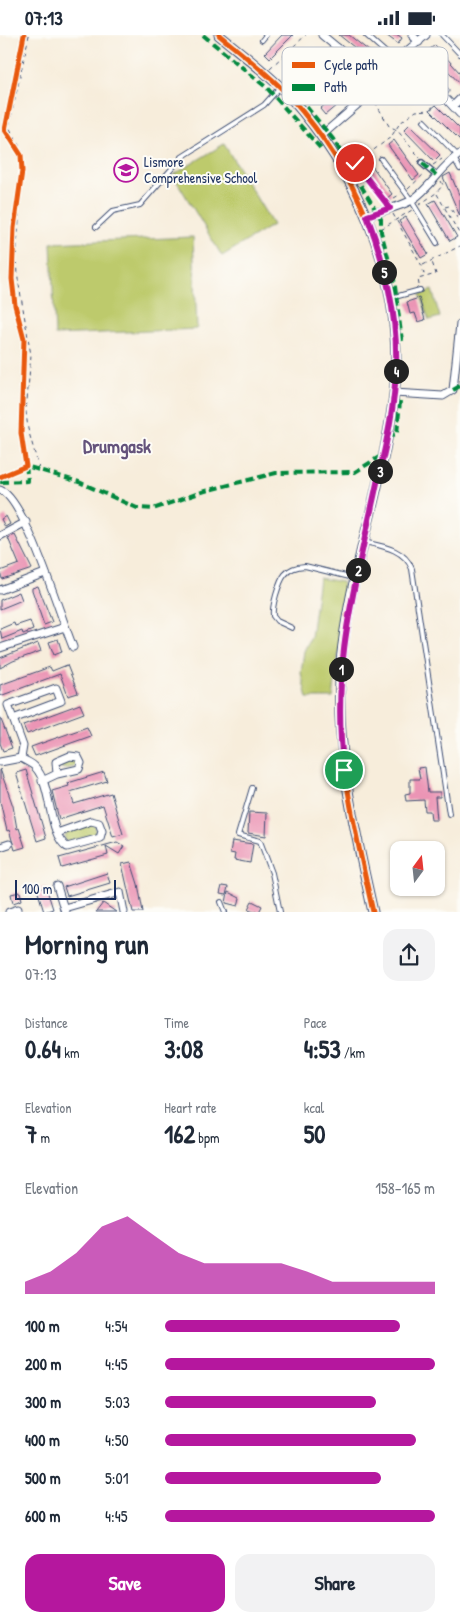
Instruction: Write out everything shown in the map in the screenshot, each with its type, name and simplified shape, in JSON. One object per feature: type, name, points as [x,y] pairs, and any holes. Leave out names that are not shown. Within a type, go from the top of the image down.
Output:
[{"type":"street","points":[[218,35],[282,89]]},
{"type":"street","points":[[322,35],[337,47]]},
{"type":"street","points":[[412,35],[419,42]]},
{"type":"street","points":[[413,47],[426,35]]},
{"type":"street","points":[[460,99],[450,103],[460,113]]},
{"type":"street","points":[[295,105],[321,136],[343,167],[367,216],[379,251],[396,336],[394,393],[341,663],[339,731],[350,808],[373,912]]},
{"type":"street","points":[[321,136],[356,105]]},
{"type":"street","points":[[367,216],[388,204],[412,200],[424,190],[456,155]]},
{"type":"street","points":[[422,163],[436,175]]},
{"type":"street","points":[[394,393],[443,396],[453,390],[460,323]]},
{"type":"street","points":[[0,490],[8,495],[26,522],[73,647]]},
{"type":"street","points":[[0,536],[26,522]]},
{"type":"street","points":[[0,590],[45,573]]},
{"type":"street","points":[[0,648],[65,627]]},
{"type":"street","points":[[13,719],[61,701],[56,688],[8,705],[13,719],[23,746],[21,758]]},
{"type":"street","points":[[0,762],[21,758],[35,767],[42,781],[60,843],[67,847],[100,838],[102,831],[99,823],[91,821],[58,833]]},
{"type":"street","points":[[42,781],[57,774]]},
{"type":"street","points":[[0,847],[9,844]]},
{"type":"street","points":[[57,886],[65,910],[120,892],[124,912]]},
{"type":"street","points":[[8,910],[18,909]]},
{"type":"lane","points":[[262,40],[266,35]]},
{"type":"lane","points":[[366,35],[380,47]]},
{"type":"lane","points":[[442,35],[460,54]]},
{"type":"lane","points":[[96,227],[113,211],[140,205],[182,157],[264,105],[280,87]]},
{"type":"lane","points":[[424,121],[456,155],[460,169]]},
{"type":"lane","points":[[382,159],[412,200],[437,243]]},
{"type":"lane","points":[[389,298],[420,290]]},
{"type":"lane","points":[[364,542],[398,553],[408,562],[412,569],[449,814]]},
{"type":"lane","points":[[292,628],[277,621],[272,616],[280,579],[284,573],[297,567],[305,566],[356,579]]},
{"type":"lane","points":[[252,788],[238,835],[260,841],[272,873],[280,912]]},
{"type":"lane","points":[[221,902],[225,912]]},
{"type":"path","points":[[14,296],[12,248],[22,171],[21,155],[4,130],[24,35]]},
{"type":"path","points":[[29,35],[9,127],[24,154],[25,173],[18,227],[18,279],[31,355],[26,412],[28,429],[39,468]]},
{"type":"path","points":[[293,47],[306,35]]},
{"type":"path","points":[[270,68],[282,57]]},
{"type":"path","points":[[375,105],[389,126],[397,129],[422,160],[422,163]]},
{"type":"path","points":[[425,278],[422,266],[388,204],[355,163],[391,137],[400,123],[416,111],[429,110]]},
{"type":"path","points":[[380,204],[388,204],[418,182],[429,169],[456,155]]},
{"type":"path","points":[[354,174],[366,177]]},
{"type":"path","points":[[436,193],[460,235]]},
{"type":"path","points":[[445,208],[449,206],[460,222]]},
{"type":"path","points":[[422,266],[460,246]]},
{"type":"path","points":[[420,290],[418,279],[436,274],[432,261]]},
{"type":"path","points":[[17,312],[24,339],[21,433]]},
{"type":"green space","points":[[224,144],[273,225],[222,256],[173,175]]},
{"type":"green space","points":[[193,237],[197,329],[55,335],[51,243]]},
{"type":"green space","points":[[432,290],[440,317],[429,320],[420,294]]},
{"type":"green space","points":[[319,578],[342,582],[346,594],[333,698],[307,698],[301,673],[304,651],[311,637]]},
{"type":"green space","points":[[75,759],[77,762],[74,767],[64,769],[60,767],[60,764]]},
{"type":"green space","points":[[92,824],[96,826],[95,834],[67,842],[64,838],[67,832]]},
{"type":"building","points":[[282,35],[293,35],[270,58],[265,53]]},
{"type":"building","points":[[339,35],[349,35],[364,47],[354,47]]},
{"type":"building","points":[[386,35],[398,35],[402,38],[398,44]]},
{"type":"building","points":[[448,60],[460,73],[460,84],[448,71]]},
{"type":"building","points":[[324,105],[337,105],[325,115],[320,109]]},
{"type":"building","points":[[436,105],[460,129],[460,140],[430,110]]},
{"type":"building","points":[[409,125],[440,155],[434,161],[404,130]]},
{"type":"building","points":[[394,140],[419,175],[413,180],[388,145]]},
{"type":"building","points":[[367,159],[392,194],[386,199],[360,164]]},
{"type":"building","points":[[450,173],[460,197],[460,216],[443,177]]},
{"type":"building","points":[[435,200],[457,237],[450,241],[428,204]]},
{"type":"building","points":[[406,217],[428,254],[421,258],[399,221]]},
{"type":"building","points":[[419,298],[425,320],[418,322],[415,313],[410,314],[407,302]]},
{"type":"building","points":[[6,516],[10,524],[5,527],[1,519]]},
{"type":"building","points":[[15,535],[32,569],[2,579],[0,571],[19,564],[8,538]]},
{"type":"building","points":[[38,586],[52,622],[44,625],[32,590],[32,588]]},
{"type":"building","points":[[19,592],[22,600],[0,609],[0,600]]},
{"type":"building","points":[[30,621],[33,630],[23,634],[22,631],[2,639],[0,629],[14,623],[15,626]]},
{"type":"building","points":[[58,639],[62,652],[54,655],[49,642]]},
{"type":"building","points":[[38,643],[41,651],[0,668],[0,658]]},
{"type":"building","points":[[67,665],[78,693],[68,696],[60,674],[0,696],[0,685],[50,667],[52,671]]},
{"type":"building","points":[[80,704],[84,713],[27,734],[23,725]]},
{"type":"building","points":[[0,717],[12,748],[3,751],[0,743]]},
{"type":"building","points":[[87,727],[91,736],[35,756],[31,747]]},
{"type":"building","points":[[425,767],[428,792],[440,792],[440,797],[435,797],[437,820],[431,820],[430,811],[425,811],[424,800],[406,801],[405,794],[410,793],[410,779],[420,779],[418,768]]},
{"type":"building","points":[[0,769],[13,806],[17,829],[19,828],[25,847],[15,850],[9,830],[7,831],[0,801]]},
{"type":"building","points":[[26,770],[46,838],[37,841],[16,773]]},
{"type":"building","points":[[104,772],[107,781],[70,792],[74,804],[111,793],[123,834],[113,837],[103,805],[59,819],[52,791],[69,786],[68,783]]},
{"type":"building","points":[[249,812],[267,813],[266,836],[248,833]]},
{"type":"building","points":[[232,841],[253,844],[250,863],[234,860],[235,854],[230,853]]},
{"type":"building","points":[[117,842],[124,846],[119,854],[106,846],[108,855],[62,868],[59,858]]},
{"type":"building","points":[[131,862],[138,884],[143,912],[133,912],[122,864]]},
{"type":"building","points":[[107,873],[110,883],[67,896],[64,887]]},
{"type":"building","points":[[222,886],[228,887],[226,895],[220,894]]},
{"type":"building","points":[[46,887],[53,909],[44,912],[37,889]]},
{"type":"building","points":[[20,892],[22,900],[13,903],[11,894]]},
{"type":"building","points":[[228,892],[240,898],[238,906],[226,903]]},
{"type":"building","points":[[252,901],[262,906],[259,912],[248,909]]},
{"type":"building","points":[[103,903],[116,912],[96,912]]},
{"type":"marked path","points":[[203,35],[267,88],[282,105]]},
{"type":"marked path","points":[[282,105],[322,150]]},
{"type":"marked path","points":[[305,105],[333,139],[381,219],[381,232],[394,279],[402,341]]},
{"type":"marked path","points":[[422,163],[436,175]]},
{"type":"marked path","points":[[453,390],[460,386]]},
{"type":"marked path","points":[[387,436],[397,434],[400,401]]},
{"type":"marked path","points":[[0,482],[28,481],[26,466],[79,482],[137,508],[153,509],[205,491],[276,473],[355,472],[384,454]]},
{"type":"cycle path","points":[[0,477],[26,466],[21,433],[24,339],[15,305],[12,279],[14,228],[22,171],[21,155],[5,130],[24,35]]},
{"type":"cycle path","points":[[219,35],[282,89]]},
{"type":"cycle path","points":[[297,105],[335,156],[353,188],[368,221],[389,291],[394,328],[396,365],[394,398],[384,454],[348,611],[341,663],[340,695],[343,758],[359,850],[373,912]]},
{"type":"place","name":"Lismore Comprehensive School","points":[[126,170]]},
{"type":"district","name":"Drumgask","points":[[117,446]]},
{"type":"route","points":[[344,770],[339,731],[341,663],[357,571],[384,454],[394,396],[396,367],[396,336],[388,289],[379,251],[367,216],[390,208],[355,163]]}]
